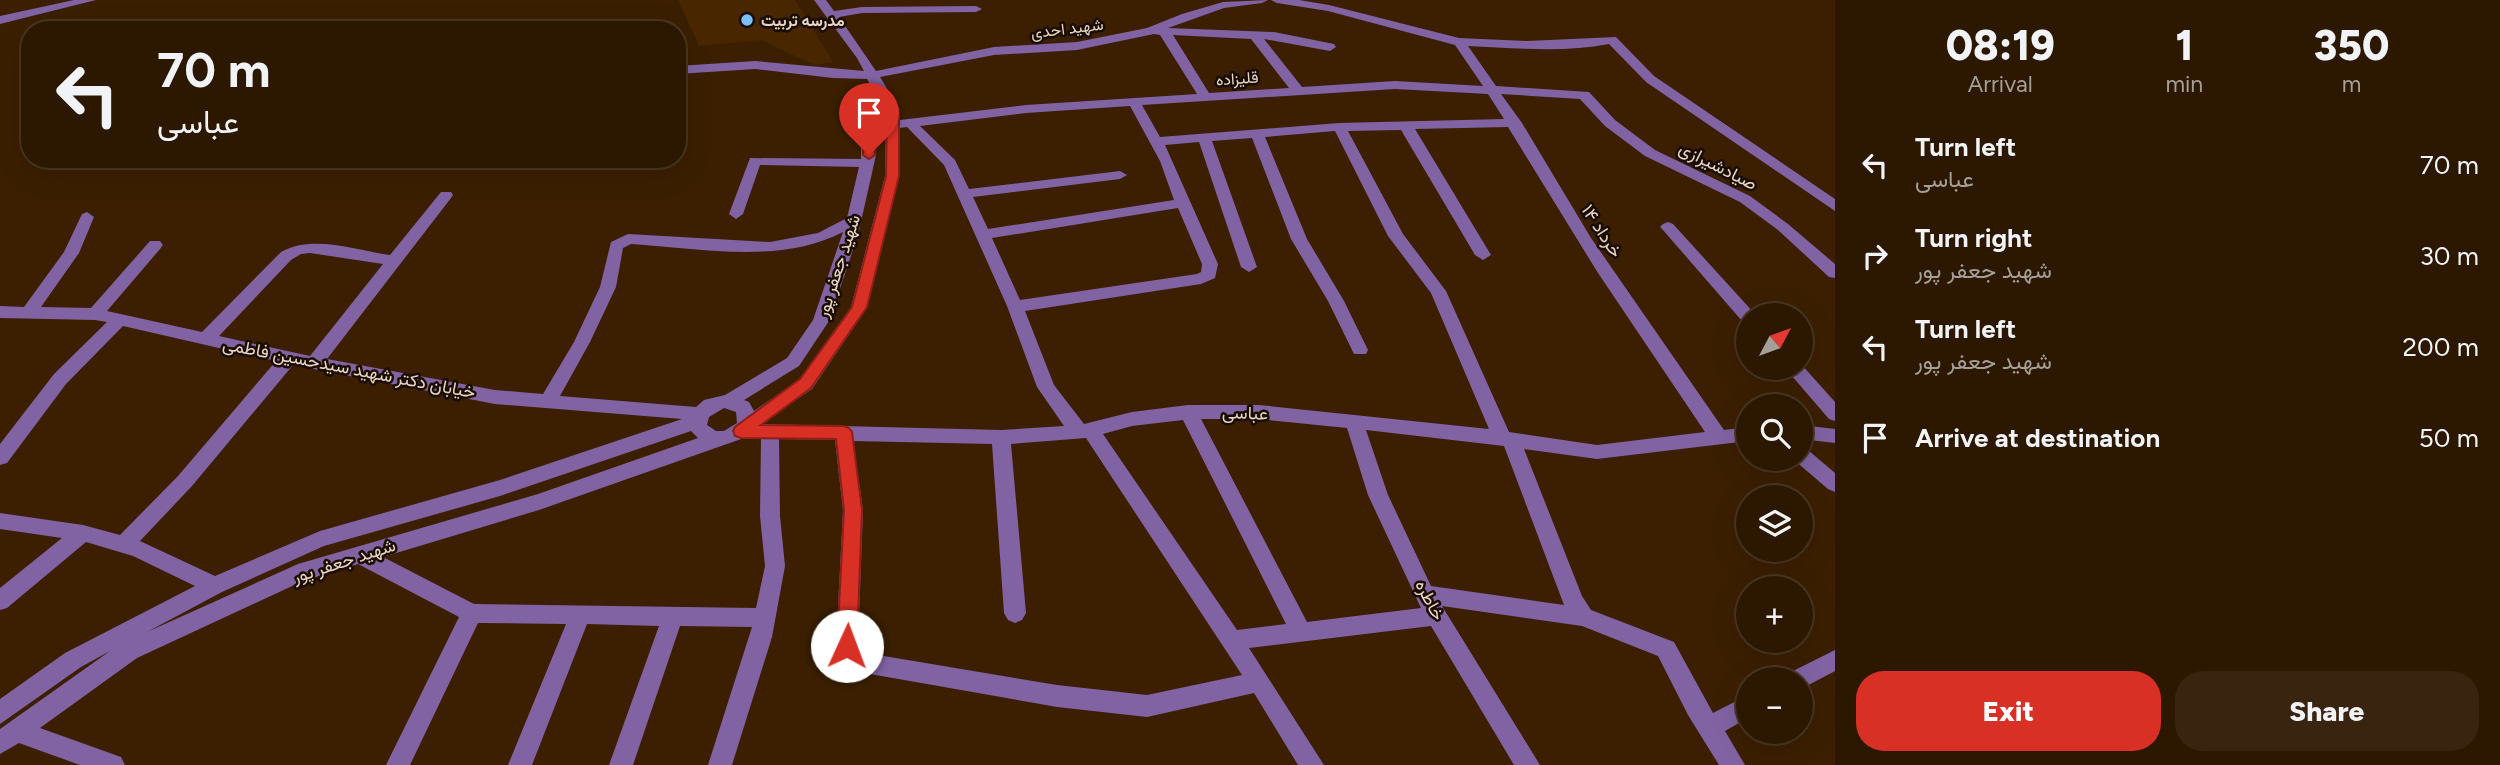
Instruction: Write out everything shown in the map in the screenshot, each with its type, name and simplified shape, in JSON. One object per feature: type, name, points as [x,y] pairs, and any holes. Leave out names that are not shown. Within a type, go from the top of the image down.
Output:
[{"type":"street","points":[[0,20],[90,0]]},
{"type":"street","name":"شهید جعفر پور","points":[[743,428],[806,384],[859,307],[892,176],[893,110],[873,75],[820,0]]},
{"type":"street","name":"شهید احدی","points":[[686,69],[755,65],[833,74],[873,75],[994,51],[1077,46],[1150,30],[1223,5],[1262,0]]},
{"type":"street","points":[[1277,0],[1329,8],[1459,42],[1539,45],[1590,44],[1612,40],[1650,79],[1835,206]]},
{"type":"street","points":[[831,15],[862,10],[976,9]]},
{"type":"street","points":[[1150,30],[1274,36],[1330,47]]},
{"type":"street","points":[[1164,31],[1205,97]]},
{"type":"street","points":[[1254,35],[1298,92]]},
{"type":"street","name":"۱۴ خرداد","points":[[1459,42],[1494,90],[1565,211],[1628,307],[1719,437]]},
{"type":"street","name":"قلیزاده","points":[[893,125],[1026,109],[1395,85],[1584,95]]},
{"type":"street","name":"شهید جعفر پور","points":[[729,401],[793,362],[821,321],[853,221],[867,163],[868,106],[881,93]]},
{"type":"street","name":"صیادشیرازی","points":[[1584,95],[1610,124],[1650,153],[1745,199],[1783,227],[1835,273]]},
{"type":"street","points":[[1015,306],[1107,290],[1201,279],[1209,274],[1210,264],[1157,141],[1134,102]]},
{"type":"street","points":[[910,123],[950,163],[1015,306],[1046,387],[1085,432],[1232,640],[1312,765]]},
{"type":"street","points":[[1157,141],[1339,127],[1515,123]]},
{"type":"street","points":[[1406,126],[1483,255]]},
{"type":"street","points":[[1339,127],[1396,236],[1438,291],[1507,439],[1573,601],[1583,617]]},
{"type":"street","points":[[1256,132],[1299,240],[1336,301],[1360,350]]},
{"type":"street","points":[[1204,137],[1249,267]]},
{"type":"street","points":[[736,214],[755,161],[867,163]]},
{"type":"street","points":[[964,194],[1120,175]]},
{"type":"street","points":[[315,362],[446,195]]},
{"type":"street","points":[[982,235],[1183,203]]},
{"type":"street","points":[[28,313],[71,253],[87,216]]},
{"type":"street","points":[[548,401],[582,342],[608,287],[616,246],[628,239],[770,247],[822,237],[853,221]]},
{"type":"street","points":[[1668,227],[1736,304]]},
{"type":"street","points":[[95,314],[155,245]]},
{"type":"street","points":[[206,339],[286,256],[298,248],[394,261]]},
{"type":"street","name":"خیابان دکتر شهید سیدحسین فاطمی","points":[[0,312],[95,314],[289,358],[495,397],[699,418]]},
{"type":"street","points":[[0,458],[60,379],[120,319]]},
{"type":"street","points":[[122,546],[185,481],[289,358]]},
{"type":"street","points":[[1805,380],[1835,414]]},
{"type":"street","points":[[729,401],[738,404],[747,412],[743,428],[734,436],[716,439],[702,433],[699,418],[710,405],[729,401]]},
{"type":"street","points":[[1188,412],[1301,632]]},
{"type":"street","name":"عباسی","points":[[743,428],[770,432],[1001,437],[1085,432],[1132,419],[1188,412],[1259,412],[1507,439],[1597,452],[1736,435]]},
{"type":"street","name":"شهید جعفر پور","points":[[0,713],[74,660],[215,586],[320,539],[500,488],[699,418]]},
{"type":"street","name":"خاطره","points":[[1355,424],[1378,494],[1427,595],[1499,722],[1528,765]]},
{"type":"street","points":[[720,765],[765,618],[775,566],[769,516],[770,432]]},
{"type":"street","points":[[844,432],[853,510],[847,646],[853,661],[1057,696],[1147,706],[1258,682]]},
{"type":"street","points":[[1813,433],[1835,436]]},
{"type":"street","points":[[1001,437],[1015,612]]},
{"type":"street","name":"شهید جعفر پور","points":[[9,737],[129,651],[299,573],[539,502],[716,439]]},
{"type":"street","points":[[1813,465],[1835,484]]},
{"type":"street","points":[[0,521],[83,533],[138,549],[215,586]]},
{"type":"street","points":[[0,601],[83,533]]},
{"type":"street","points":[[360,555],[472,613],[765,618]]},
{"type":"street","points":[[1427,595],[1583,617],[1665,649],[1733,765]]},
{"type":"street","points":[[398,765],[472,613]]},
{"type":"street","points":[[520,765],[580,615]]},
{"type":"street","points":[[1232,640],[1438,616]]},
{"type":"street","points":[[621,765],[673,617]]},
{"type":"street","points":[[1813,672],[1835,660]]},
{"type":"street","points":[[1709,727],[1736,712]]},
{"type":"street","points":[[9,737],[113,765]]},
{"type":"shaded area","name":"مدرسه تربیت","points":[[678,0],[795,0],[833,62],[814,65],[761,40],[699,46]]},
{"type":"place","name":"مدرسه تربیت","points":[[747,20]]},
{"type":"route","points":[[847,646],[853,510],[844,432],[741,431],[806,384],[859,307],[892,176],[893,110],[881,93],[868,106],[869,155]]}]
